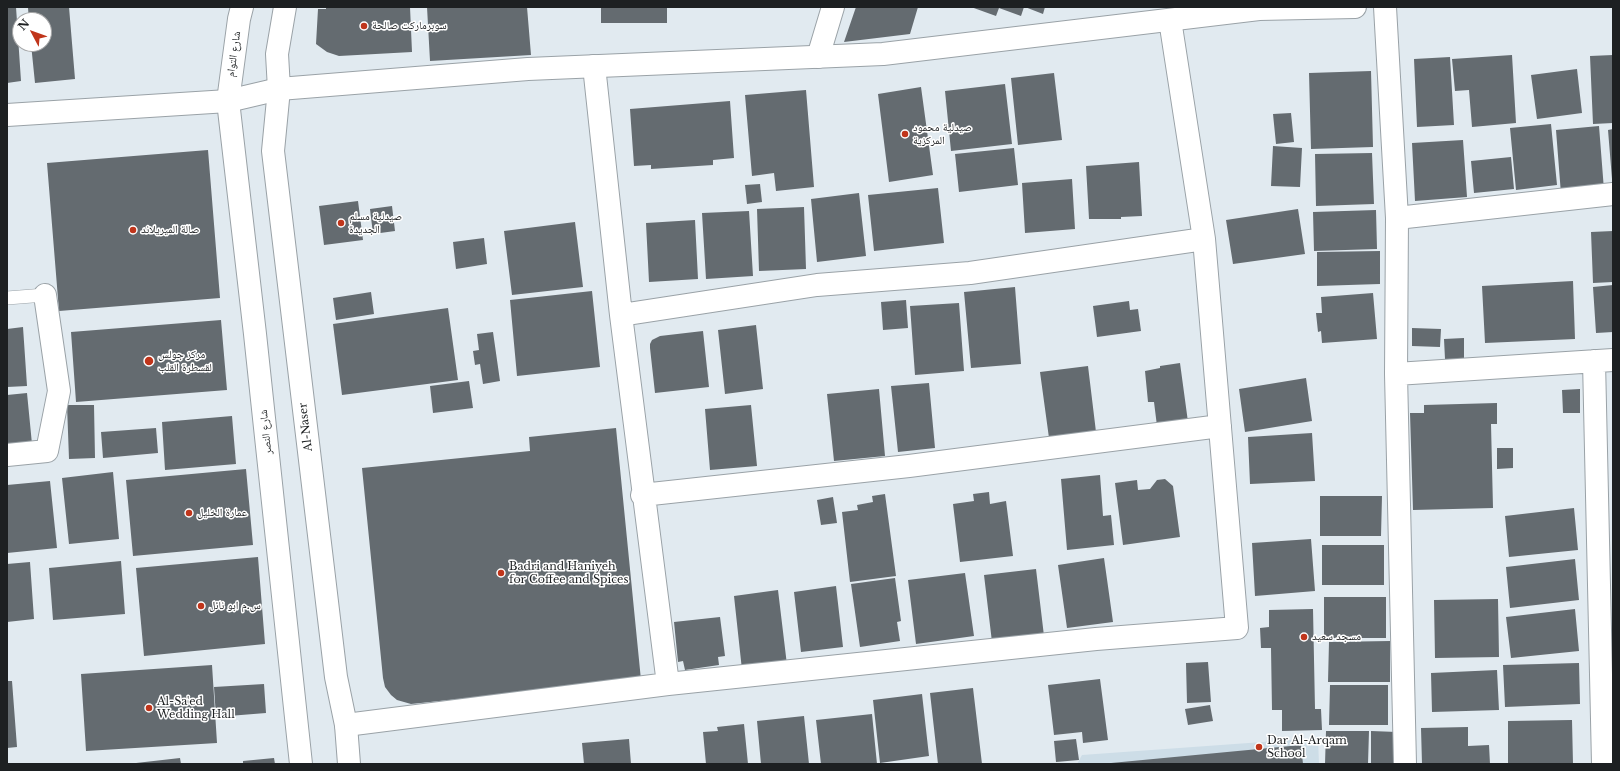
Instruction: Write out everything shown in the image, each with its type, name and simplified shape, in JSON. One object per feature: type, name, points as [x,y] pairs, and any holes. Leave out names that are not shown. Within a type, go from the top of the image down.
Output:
[{"type":"street","name":"شارع التوام","points":[[228,101],[242,7]]},
{"type":"street","points":[[279,89],[277,54],[285,7]]},
{"type":"street","points":[[818,57],[833,7]]},
{"type":"street","points":[[7,115],[228,101],[279,89],[528,69],[883,54],[1259,9],[1355,7]]},
{"type":"street","points":[[1385,7],[1397,218],[1396,374],[1405,764]]},
{"type":"street","points":[[346,725],[668,684],[1096,639],[1237,628],[1204,239],[1170,20]]},
{"type":"street","points":[[594,66],[642,494],[668,684]]},
{"type":"street","name":"Al-Naser","points":[[279,89],[273,151],[336,677],[346,725],[349,764]]},
{"type":"street","name":"شارع النصر","points":[[228,101],[256,342],[301,764]]},
{"type":"street","points":[[1397,218],[1613,194]]},
{"type":"street","points":[[621,314],[817,285],[970,273],[1204,239]]},
{"type":"street","points":[[7,455],[47,451],[59,391],[45,295]]},
{"type":"street","points":[[1396,374],[1604,360],[1603,764]]},
{"type":"street","points":[[642,494],[909,466],[1220,426]]},
{"type":"lane","points":[[7,298],[45,295]]},
{"type":"shaded area","name":"Dar Al-Arqam School","points":[[1318,738],[1319,764],[1077,764],[1082,755]]},
{"type":"building","points":[[7,7],[16,7],[16,12],[12,12],[12,52],[19,52],[21,81],[7,83]]},
{"type":"building","points":[[69,7],[75,79],[35,83],[32,52],[52,52],[52,12],[28,12],[28,8]]},
{"type":"building","name":"سوبرماركت صالحة","points":[[326,7],[410,7],[412,52],[339,56],[327,52],[316,44],[318,9],[326,9]]},
{"type":"building","points":[[427,7],[527,7],[531,55],[430,61]]},
{"type":"building","points":[[601,7],[667,7],[667,23],[601,23]]},
{"type":"building","points":[[856,7],[918,7],[910,34],[844,42]]},
{"type":"building","points":[[971,7],[1024,7],[1021,16],[999,8],[996,16]]},
{"type":"building","points":[[1025,7],[1045,7],[1043,14]]},
{"type":"building","points":[[1512,55],[1516,123],[1472,127],[1469,90],[1455,91],[1452,59]]},
{"type":"building","points":[[1613,55],[1613,123],[1593,124],[1590,56]]},
{"type":"building","points":[[1450,57],[1454,125],[1417,127],[1414,59]]},
{"type":"building","points":[[1577,69],[1582,113],[1537,119],[1531,75]]},
{"type":"building","points":[[1371,71],[1373,147],[1311,149],[1309,73]]},
{"type":"building","points":[[1054,73],[1062,140],[1018,145],[1011,78]]},
{"type":"building","points":[[1005,84],[1012,144],[951,151],[945,91]]},
{"type":"building","name":"صيدلية محمود المركزية","points":[[921,87],[933,175],[889,182],[878,94]]},
{"type":"building","points":[[806,90],[814,187],[776,191],[774,173],[752,176],[745,95]]},
{"type":"building","points":[[730,101],[734,158],[713,160],[713,165],[651,169],[651,165],[634,166],[630,109]]},
{"type":"building","points":[[1291,113],[1294,142],[1276,144],[1273,114]]},
{"type":"building","points":[[1551,124],[1557,185],[1516,190],[1510,128]]},
{"type":"building","points":[[1599,126],[1604,190],[1561,194],[1556,130]]},
{"type":"building","points":[[1613,129],[1613,179],[1612,179],[1608,130]]},
{"type":"building","points":[[1463,140],[1467,197],[1415,201],[1412,143]]},
{"type":"building","points":[[1273,146],[1302,148],[1300,187],[1271,186]]},
{"type":"building","points":[[1014,148],[1018,185],[959,192],[955,154]]},
{"type":"building","name":"صالة الميريلاند","points":[[208,150],[220,298],[59,311],[47,163]]},
{"type":"building","points":[[1372,153],[1374,204],[1316,206],[1315,154]]},
{"type":"building","points":[[1511,157],[1514,189],[1474,193],[1471,161]]},
{"type":"building","points":[[1139,162],[1142,216],[1121,217],[1121,219],[1089,219],[1086,166]]},
{"type":"building","points":[[1072,179],[1075,229],[1025,233],[1022,183]]},
{"type":"building","points":[[760,184],[762,202],[747,204],[745,185]]},
{"type":"building","points":[[938,188],[944,243],[874,251],[868,195]]},
{"type":"building","points":[[859,193],[866,256],[817,262],[811,199]]},
{"type":"building","name":"صيدلية مسلم الجديدة","points":[[358,201],[363,240],[324,245],[319,206]]},
{"type":"building","points":[[392,206],[395,231],[373,234],[370,209]]},
{"type":"building","points":[[804,207],[806,269],[759,271],[757,209]]},
{"type":"building","points":[[1298,209],[1305,254],[1233,264],[1226,220]]},
{"type":"building","points":[[1376,210],[1377,249],[1314,251],[1313,212]]},
{"type":"building","points":[[749,211],[753,276],[706,279],[702,213]]},
{"type":"building","points":[[695,220],[698,279],[649,282],[646,223]]},
{"type":"building","points":[[575,222],[583,287],[512,295],[504,231]]},
{"type":"building","points":[[1613,231],[1613,282],[1593,283],[1591,232]]},
{"type":"building","points":[[484,238],[487,264],[456,269],[453,242]]},
{"type":"building","points":[[1380,251],[1380,284],[1317,286],[1317,252]]},
{"type":"building","points":[[1573,281],[1575,339],[1485,343],[1482,286]]},
{"type":"building","points":[[1613,285],[1613,332],[1596,333],[1593,287]]},
{"type":"building","points":[[1015,287],[1021,364],[971,368],[964,292]]},
{"type":"building","points":[[592,291],[600,367],[517,376],[510,300]]},
{"type":"building","points":[[371,292],[374,314],[336,320],[333,298]]},
{"type":"building","points":[[1373,293],[1377,339],[1322,343],[1321,331],[1318,332],[1316,313],[1322,313],[1321,297]]},
{"type":"building","points":[[906,300],[908,328],[883,330],[881,302]]},
{"type":"building","points":[[1129,301],[1130,310],[1138,309],[1141,331],[1097,337],[1093,306]]},
{"type":"building","points":[[959,303],[964,371],[915,375],[910,306]]},
{"type":"building","points":[[448,308],[458,380],[342,395],[333,324]]},
{"type":"building","name":"مركز جولس لقسطرة القلب","points":[[221,320],[227,390],[76,402],[71,332]]},
{"type":"building","points":[[756,325],[763,389],[725,394],[718,330]]},
{"type":"building","points":[[23,327],[27,386],[7,387],[7,329]]},
{"type":"building","points":[[1412,328],[1441,329],[1440,347],[1412,346]]},
{"type":"building","points":[[703,331],[709,387],[655,393],[650,348],[652,340],[660,336]]},
{"type":"building","points":[[493,332],[500,381],[483,384],[480,364],[475,365],[473,351],[479,350],[477,334]]},
{"type":"building","points":[[1464,338],[1464,359],[1445,359],[1444,339]]},
{"type":"building","points":[[1180,363],[1188,422],[1157,426],[1154,402],[1148,402],[1145,371],[1160,368],[1160,366]]},
{"type":"building","points":[[1088,366],[1096,432],[1049,438],[1040,372]]},
{"type":"building","points":[[1306,378],[1312,421],[1245,432],[1239,389]]},
{"type":"building","points":[[469,381],[473,408],[433,413],[430,386]]},
{"type":"building","points":[[929,383],[935,448],[898,452],[891,386]]},
{"type":"building","points":[[879,389],[885,456],[834,461],[827,394]]},
{"type":"building","points":[[1580,389],[1580,413],[1563,413],[1562,390]]},
{"type":"building","points":[[27,393],[32,444],[7,446],[7,395]]},
{"type":"building","points":[[1497,403],[1497,424],[1491,424],[1493,508],[1413,510],[1410,413],[1424,413],[1424,405]]},
{"type":"building","points":[[67,405],[94,405],[95,458],[69,459]]},
{"type":"building","points":[[751,405],[757,466],[710,470],[705,409]]},
{"type":"building","points":[[232,416],[236,464],[165,470],[162,422]]},
{"type":"building","points":[[156,428],[158,453],[103,458],[101,432]]},
{"type":"building","name":"Badri and Haniyeh for Coffee and Spices","points":[[616,428],[641,680],[411,704],[397,700],[385,687],[383,678],[362,468],[530,451],[529,437]]},
{"type":"building","points":[[1312,433],[1315,481],[1250,484],[1248,437]]},
{"type":"building","points":[[1497,448],[1513,448],[1513,468],[1497,469]]},
{"type":"building","name":"عمارة الخليل","points":[[246,469],[253,545],[133,556],[126,480]]},
{"type":"building","points":[[113,472],[119,539],[69,544],[62,478]]},
{"type":"building","points":[[1100,475],[1103,516],[1111,515],[1114,545],[1067,550],[1061,479]]},
{"type":"building","points":[[1165,479],[1173,486],[1180,537],[1123,545],[1115,483],[1137,480],[1138,490],[1150,489],[1157,480]]},
{"type":"building","points":[[50,481],[57,548],[7,553],[7,485]]},
{"type":"building","points":[[989,492],[990,504],[1006,501],[1013,556],[960,562],[953,504],[974,501],[973,494]]},
{"type":"building","points":[[885,494],[896,576],[850,582],[842,512],[858,510],[857,505],[873,502],[872,496]]},
{"type":"building","points":[[1320,496],[1382,496],[1381,536],[1320,536]]},
{"type":"building","points":[[833,497],[837,523],[821,525],[817,500]]},
{"type":"building","points":[[1574,508],[1578,550],[1509,557],[1505,516]]},
{"type":"building","points":[[1311,539],[1315,591],[1255,596],[1252,543]]},
{"type":"building","points":[[1322,545],[1384,545],[1384,585],[1322,585]]},
{"type":"building","name":"س.م ابو نائل","points":[[258,557],[265,644],[144,656],[136,568]]},
{"type":"building","points":[[1104,558],[1113,622],[1067,628],[1058,565]]},
{"type":"building","points":[[1575,559],[1579,600],[1510,608],[1506,567]]},
{"type":"building","points":[[121,561],[125,614],[53,620],[49,568]]},
{"type":"building","points":[[30,562],[34,619],[7,622],[7,564]]},
{"type":"building","points":[[1036,569],[1044,636],[992,642],[984,575]]},
{"type":"building","points":[[965,573],[974,636],[916,644],[908,580]]},
{"type":"building","points":[[895,578],[901,621],[897,622],[900,641],[860,647],[851,584]]},
{"type":"building","points":[[836,586],[843,647],[801,652],[794,592]]},
{"type":"building","points":[[778,590],[787,665],[742,670],[734,596]]},
{"type":"building","points":[[1324,597],[1386,597],[1386,638],[1324,638]]},
{"type":"building","points":[[1498,599],[1499,657],[1435,658],[1434,600]]},
{"type":"building","points":[[1313,609],[1315,709],[1321,709],[1322,730],[1282,731],[1282,710],[1272,710],[1271,648],[1261,648],[1260,628],[1269,627],[1269,610]]},
{"type":"building","points":[[1575,609],[1579,651],[1511,658],[1506,617]]},
{"type":"building","points":[[720,617],[725,656],[718,657],[719,665],[685,670],[683,661],[678,662],[674,622]]},
{"type":"building","points":[[1390,641],[1390,682],[1328,682],[1329,642]]},
{"type":"building","points":[[1208,662],[1211,702],[1187,703],[1186,663]]},
{"type":"building","points":[[1579,663],[1580,704],[1505,707],[1503,665]]},
{"type":"building","name":"Al-Sa'ed Wedding Hall","points":[[212,665],[217,743],[86,751],[81,674]]},
{"type":"building","points":[[1497,670],[1499,710],[1432,712],[1431,673]]},
{"type":"building","points":[[1100,679],[1108,740],[1083,743],[1082,732],[1054,735],[1048,685]]},
{"type":"building","points":[[7,681],[12,681],[17,747],[7,748]]},
{"type":"building","points":[[264,684],[266,713],[216,717],[214,687]]},
{"type":"building","points":[[1330,685],[1388,685],[1388,725],[1329,725]]},
{"type":"building","points":[[973,688],[982,764],[938,764],[930,693]]},
{"type":"building","points":[[922,694],[929,756],[880,763],[873,700]]},
{"type":"building","points":[[1210,705],[1213,721],[1188,725],[1185,709]]},
{"type":"building","points":[[872,714],[877,764],[821,764],[816,720]]},
{"type":"building","points":[[804,716],[809,764],[761,764],[757,721]]},
{"type":"building","points":[[1572,720],[1573,764],[1508,764],[1508,721]]},
{"type":"building","points":[[744,724],[748,764],[706,764],[703,732],[718,731],[717,727]]},
{"type":"building","points":[[1468,727],[1468,746],[1489,745],[1490,764],[1422,764],[1421,728]]},
{"type":"building","points":[[1326,731],[1369,731],[1368,764],[1325,764]]},
{"type":"building","points":[[1371,731],[1397,732],[1396,764],[1371,764]]},
{"type":"building","points":[[629,739],[631,764],[584,764],[582,743]]},
{"type":"building","points":[[1076,739],[1079,760],[1056,762],[1054,741]]},
{"type":"building","points":[[1301,745],[1303,764],[1111,764],[1111,763]]},
{"type":"building","points":[[180,758],[181,764],[136,763]]},
{"type":"building","points":[[274,758],[275,764],[243,764],[243,761]]},
{"type":"place","name":"سوبرماركت صالحة","points":[[364,26]]},
{"type":"place","name":"صيدلية محمود المركزية","points":[[905,134]]},
{"type":"place","name":"صيدلية مسلم الجديدة","points":[[341,223]]},
{"type":"place","name":"صالة الميريلاند","points":[[133,230]]},
{"type":"place","name":"مركز جولس لقسطرة القلب","points":[[149,361]]},
{"type":"place","name":"عمارة الخليل","points":[[189,513]]},
{"type":"place","name":"Badri and Haniyeh for Coffee and Spices","points":[[501,573]]},
{"type":"place","name":"س.م ابو نائل","points":[[201,606]]},
{"type":"place","name":"مسجد سعيد","points":[[1304,637]]},
{"type":"place","name":"Al-Sa'ed Wedding Hall","points":[[149,708]]},
{"type":"place","name":"Dar Al-Arqam School","points":[[1259,747]]}]
